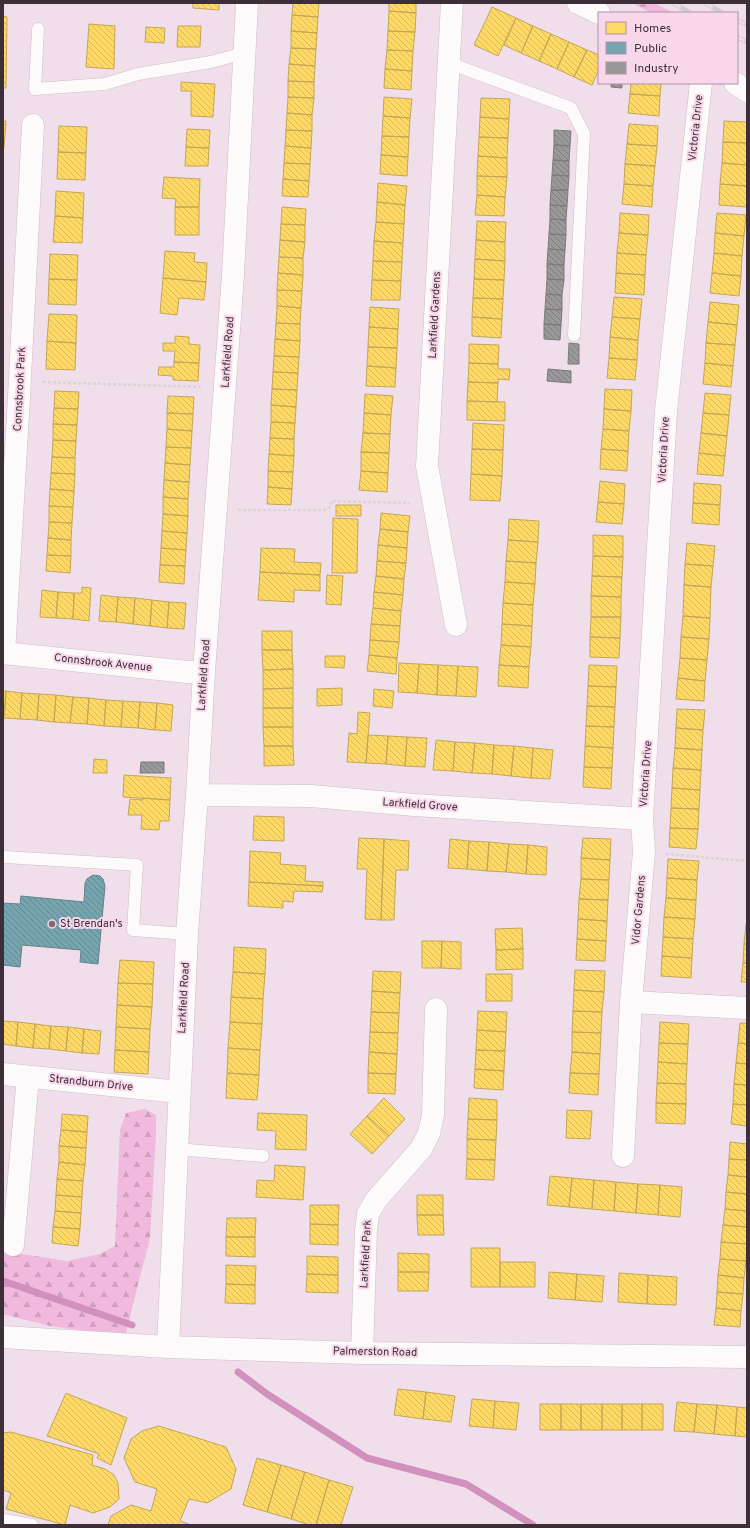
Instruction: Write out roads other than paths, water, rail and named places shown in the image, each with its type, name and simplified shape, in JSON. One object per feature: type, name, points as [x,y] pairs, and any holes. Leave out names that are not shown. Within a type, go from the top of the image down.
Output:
[{"type":"street","name":"Larkfield Road","points":[[168,1347],[187,934],[204,671],[233,275],[247,3]]},
{"type":"street","name":"Larkfield Gardens","points":[[452,3],[427,466],[456,625]]},
{"type":"street","points":[[578,3],[598,13]]},
{"type":"street","name":"Victoria Drive","points":[[642,819],[666,411],[701,84]]},
{"type":"street","points":[[736,84],[747,91]]},
{"type":"street","name":"Connsbrook Park","points":[[3,653],[34,125]]},
{"type":"street","name":"Connsbrook Avenue","points":[[3,653],[188,672],[204,671]]},
{"type":"street","name":"Larkfield Grove","points":[[197,795],[311,796],[414,805],[642,819]]},
{"type":"street","name":"Vidor Gardens","points":[[623,1156],[632,1002],[644,852],[642,819]]},
{"type":"street","points":[[632,1002],[747,1008]]},
{"type":"street","name":"Larkfield Park","points":[[362,1352],[366,1230],[368,1214],[376,1200],[421,1149],[429,1133],[433,1115],[436,1009]]},
{"type":"street","name":"Strandburn Drive","points":[[3,1074],[179,1092]]},
{"type":"street","points":[[13,1245],[28,1077]]},
{"type":"street","name":"Palmerston Road","points":[[3,1337],[168,1347],[362,1352],[747,1357]]},
{"type":"lane","points":[[38,29],[35,89],[105,84],[138,74],[211,62],[244,53]]},
{"type":"lane","points":[[449,63],[571,108],[584,134],[574,335]]},
{"type":"lane","points":[[5,857],[137,865],[133,930],[187,934]]},
{"type":"lane","points":[[176,1149],[263,1156]]},
{"type":"lane","points":[[3,1520],[32,1525]]},
{"type":"waterway","points":[[3,1281],[132,1325]]},
{"type":"waterway","points":[[238,1372],[267,1394],[367,1458],[466,1484],[533,1525]]},
{"type":"railway","points":[[673,3],[689,12]]},
{"type":"railway","points":[[705,3],[721,12]]},
{"type":"railway","points":[[738,20],[747,25]]},
{"type":"railway","points":[[738,38],[747,42]]},
{"type":"place","name":"St Brendan's","points":[[52,924]]}]
